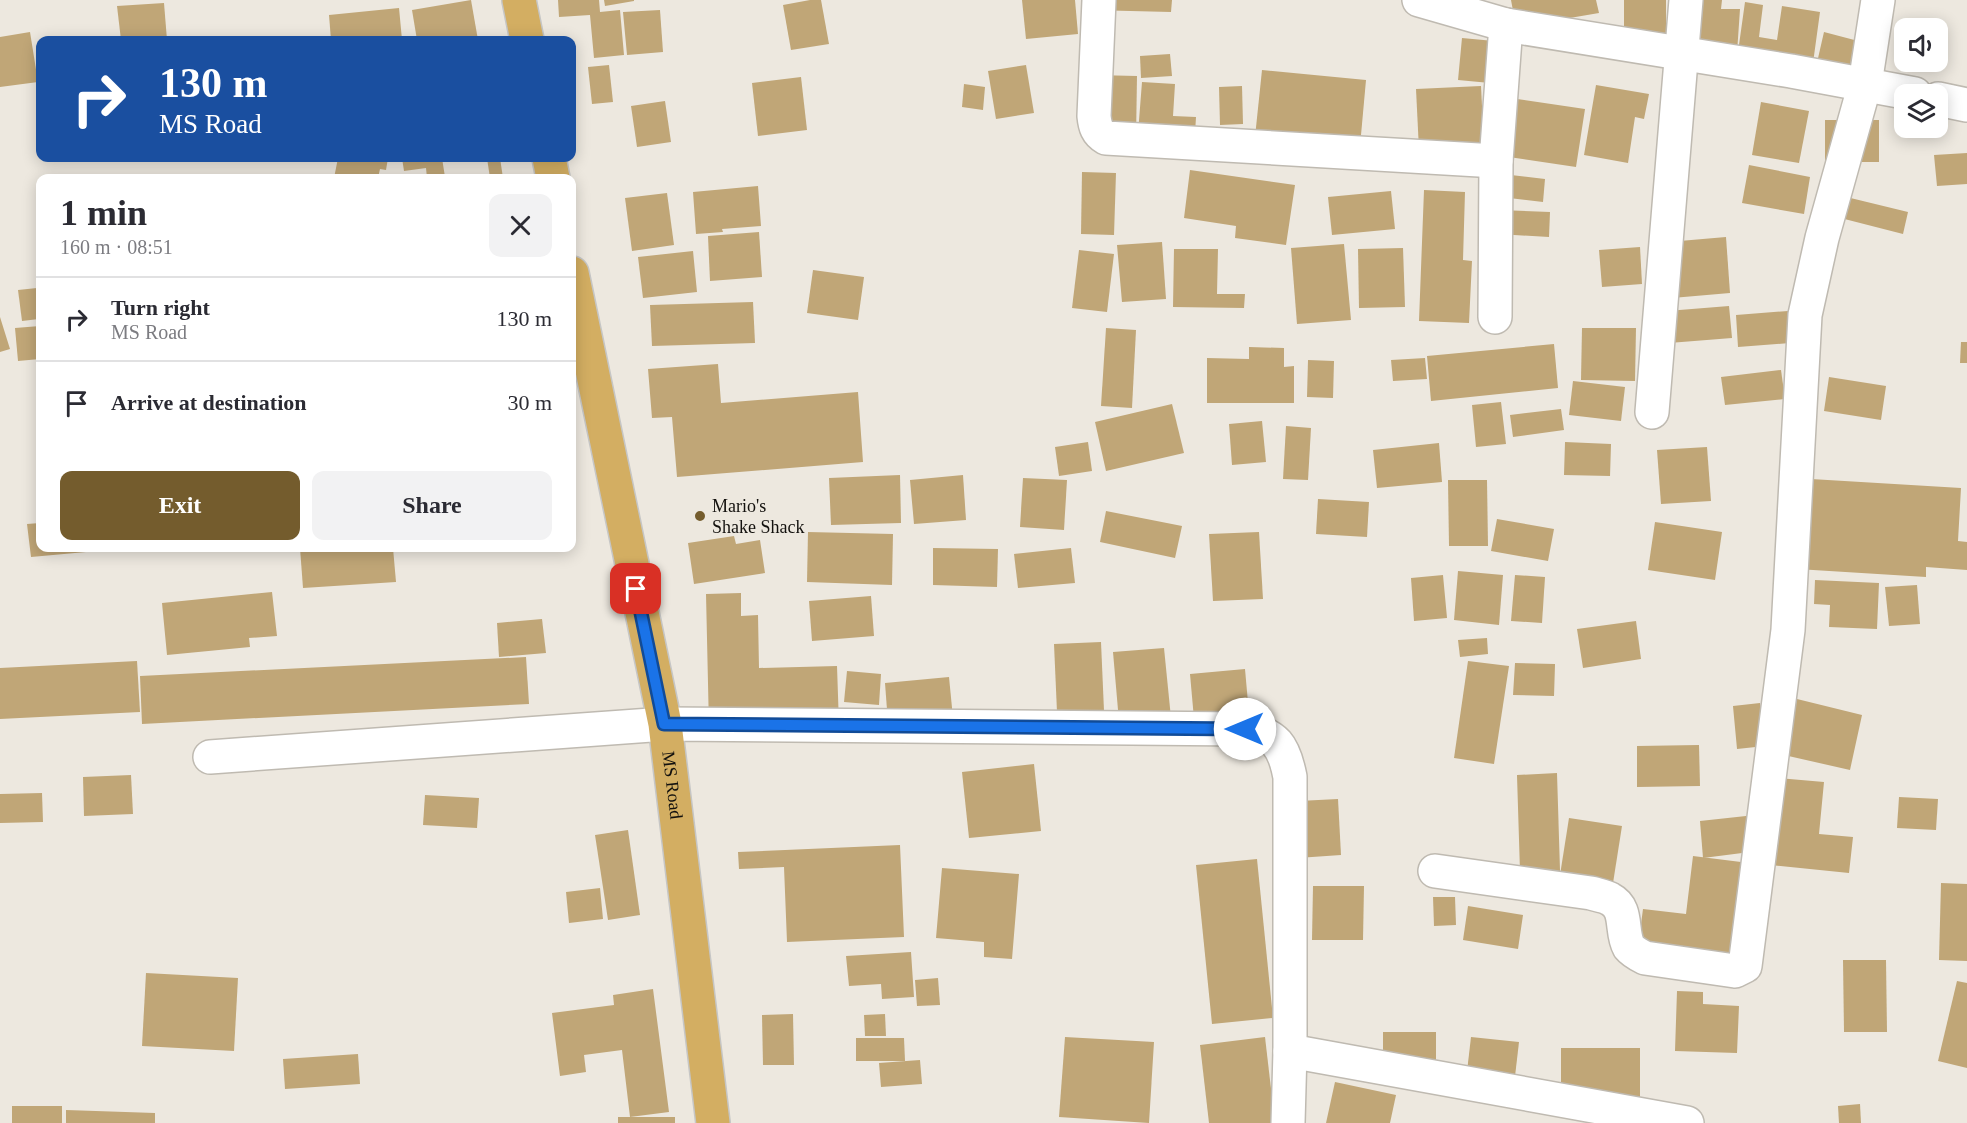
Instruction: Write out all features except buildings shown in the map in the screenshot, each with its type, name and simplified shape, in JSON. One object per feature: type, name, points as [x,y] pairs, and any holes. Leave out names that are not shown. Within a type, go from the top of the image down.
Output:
[{"type":"highway","points":[[519,0],[526,36]]},
{"type":"highway","name":"MS Road","points":[[576,293],[664,724],[713,1123]]},
{"type":"street","points":[[1099,0],[1094,116],[1095,128],[1106,138],[1496,161]]},
{"type":"street","points":[[1419,0],[1506,25],[1894,90]]},
{"type":"street","points":[[1652,412],[1686,0]]},
{"type":"street","points":[[1435,871],[1591,893],[1610,899],[1619,906],[1624,917],[1629,947],[1645,958],[1735,971],[1745,966],[1788,630],[1805,315],[1822,238],[1865,84],[1878,0]]},
{"type":"street","points":[[1495,317],[1496,161],[1506,25]]},
{"type":"street","points":[[1948,101],[1967,105]]},
{"type":"street","points":[[210,757],[664,724],[1245,729],[1270,736],[1282,750],[1290,777],[1288,1123]]},
{"type":"street","points":[[1290,1051],[1687,1123]]},
{"type":"place","name":"Mario's Shake Shack","points":[[700,516]]},
{"type":"route","points":[[636,589],[664,724],[1245,729]]}]
